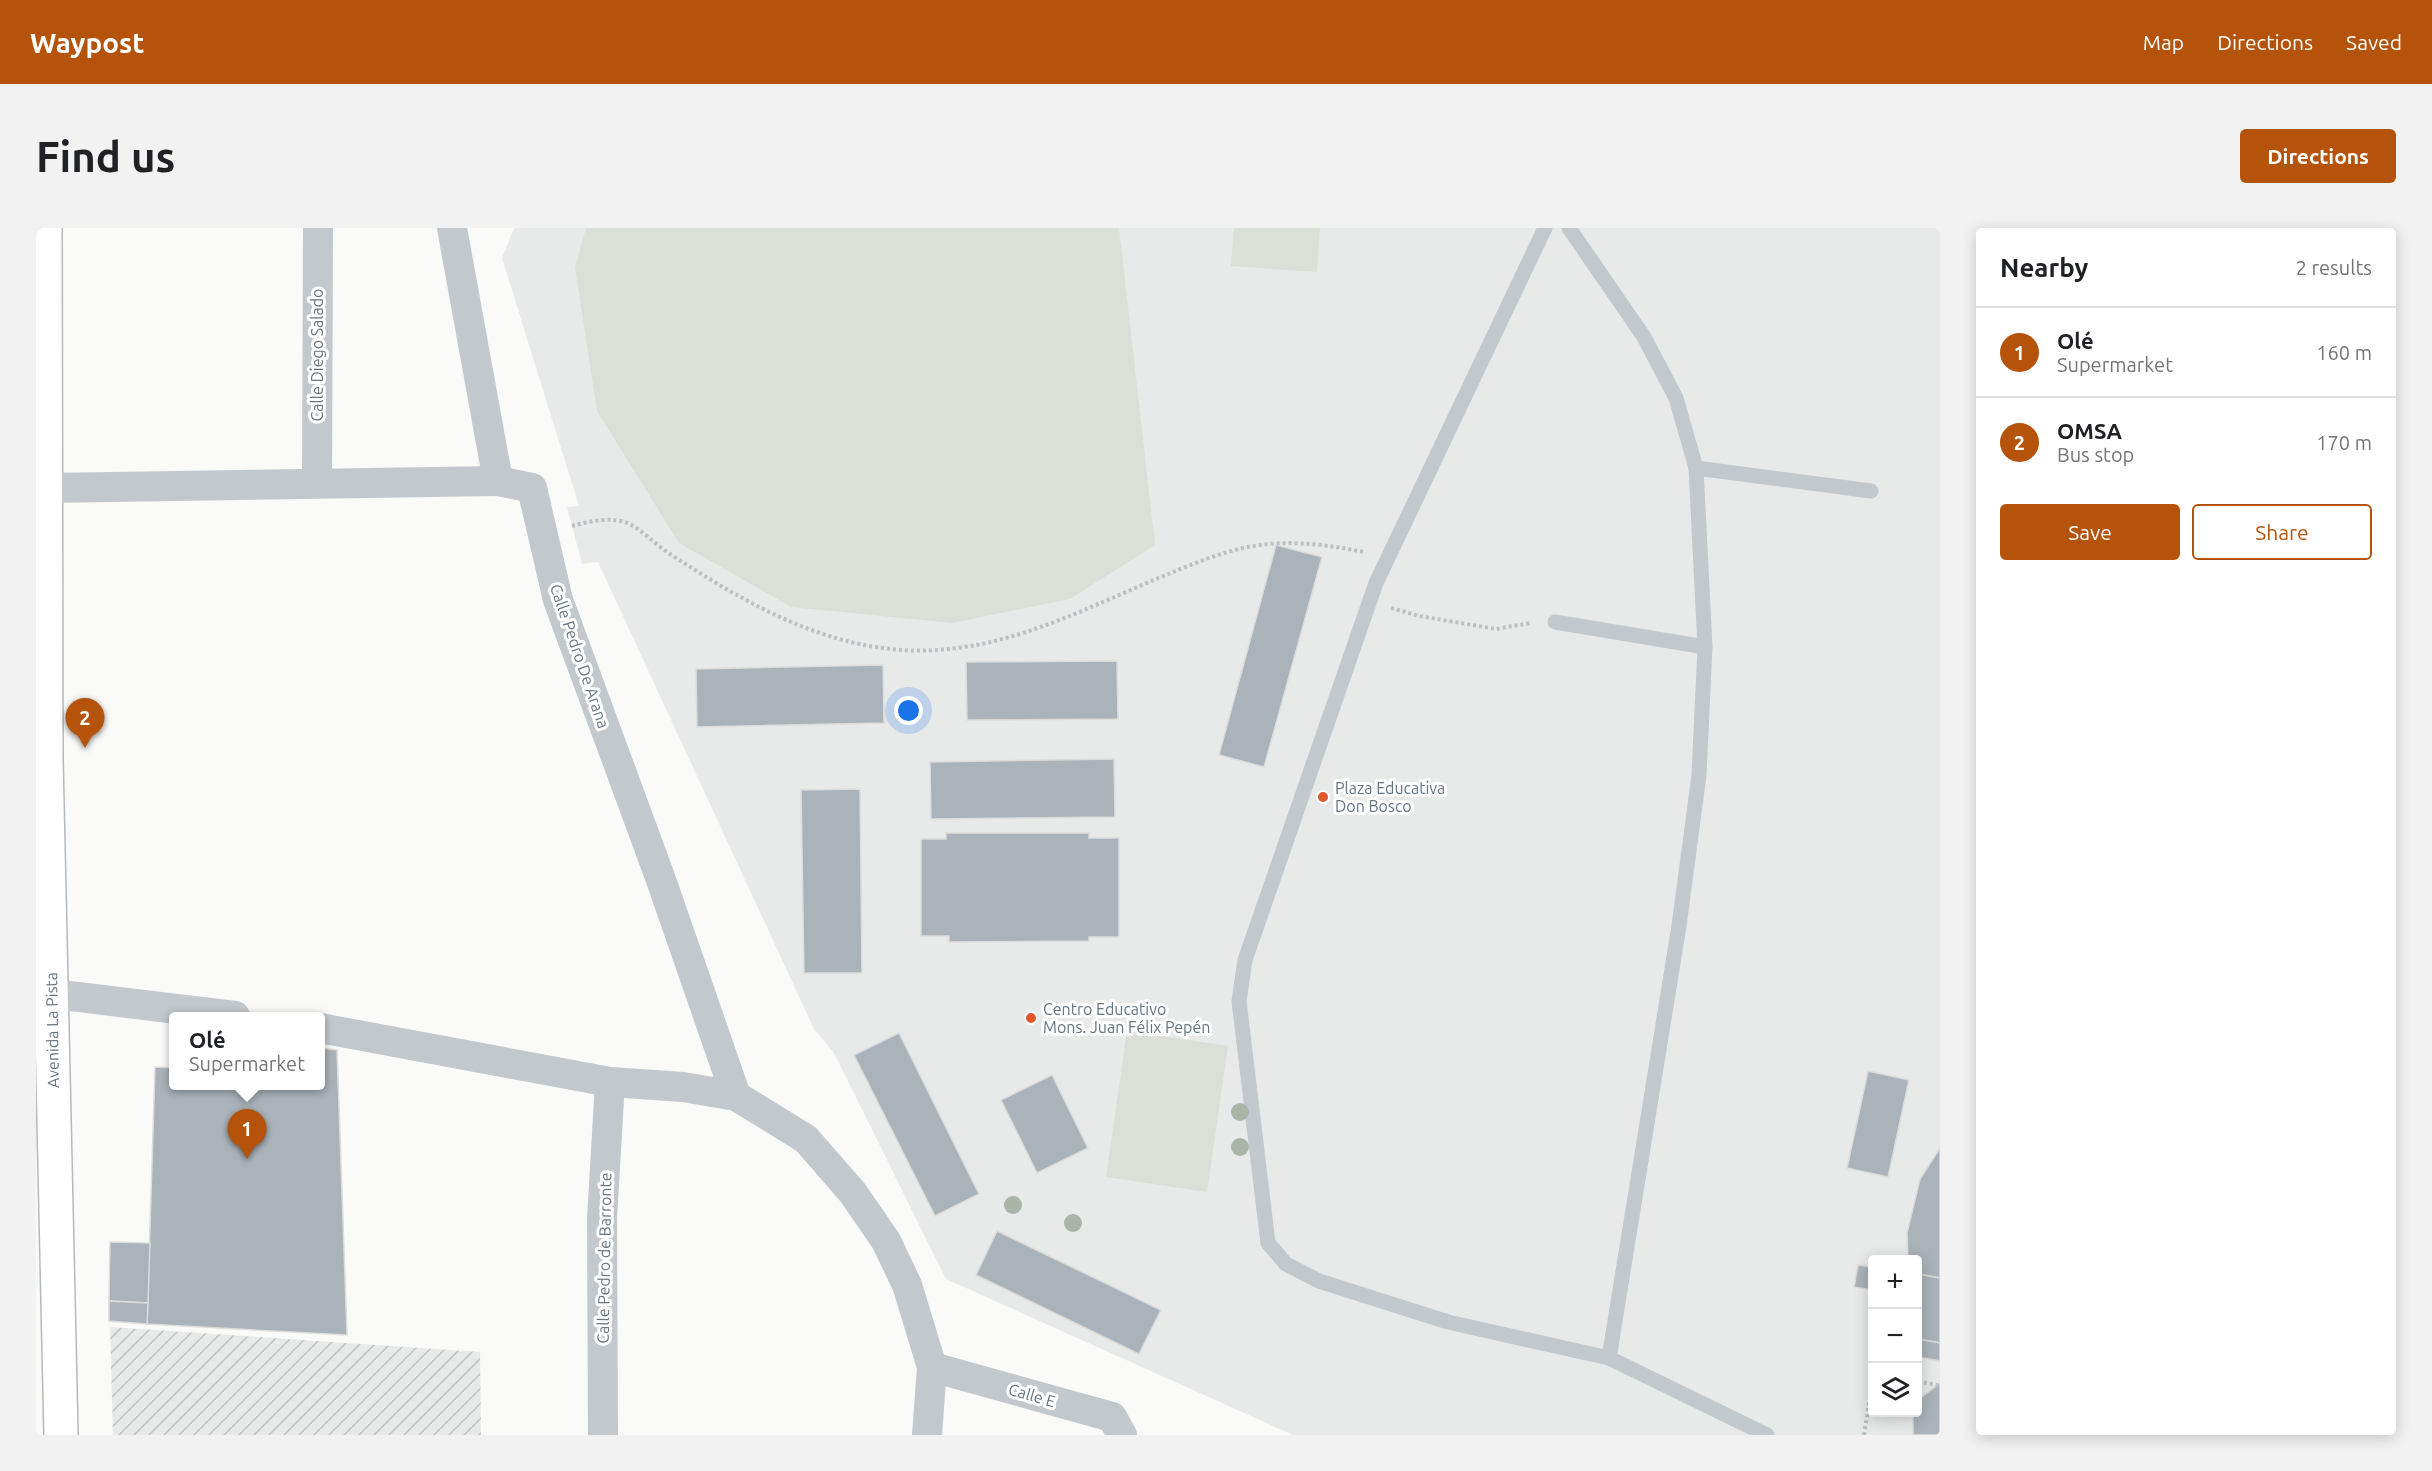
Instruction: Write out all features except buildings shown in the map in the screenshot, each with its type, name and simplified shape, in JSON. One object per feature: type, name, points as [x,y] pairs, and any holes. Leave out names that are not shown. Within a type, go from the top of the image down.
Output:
[{"type":"main road","name":"Avenida La Pista","points":[[45,228],[47,488],[41,749],[44,993],[61,1435]]},
{"type":"street","name":"Calle Diego Salado","points":[[316,482],[318,228]]},
{"type":"street","points":[[47,488],[316,482],[498,481],[452,228]]},
{"type":"street","name":"Calle Pedro De Arana","points":[[498,481],[532,488],[558,600],[660,877],[736,1096]]},
{"type":"street","points":[[44,993],[195,1012]]},
{"type":"street","points":[[325,1029],[610,1082],[683,1086],[736,1096],[806,1139],[853,1193],[886,1241],[907,1285],[932,1367],[927,1435]]},
{"type":"street","name":"Calle Pedro de Barronte","points":[[603,1435],[602,1219],[610,1082]]},
{"type":"street","name":"Calle E","points":[[932,1367],[1112,1417],[1122,1435]]},
{"type":"lane","points":[[1545,228],[1387,559],[1245,960],[1239,1001],[1268,1243],[1286,1264],[1319,1281],[1448,1322],[1608,1358],[1767,1435]]},
{"type":"lane","points":[[1569,228],[1644,337],[1676,398],[1696,468],[1705,647],[1699,775],[1679,926],[1608,1358]]},
{"type":"lane","points":[[1696,468],[1871,491]]},
{"type":"lane","points":[[1555,622],[1705,647]]},
{"type":"path","points":[[543,532],[598,521],[616,520],[630,524],[668,553],[780,619],[832,638],[901,650],[954,650],[1002,640],[1051,625],[1200,561],[1248,547],[1269,544],[1328,546],[1387,559]]},
{"type":"path","points":[[1370,603],[1419,616],[1496,629],[1555,622]]},
{"type":"path","points":[[1922,1382],[1940,1386]]},
{"type":"path","points":[[1864,1435],[1868,1410]]},
{"type":"shaded area","name":"Plaza Educativa Don Bosco","points":[[514,228],[1940,228],[1940,1435],[1293,1435],[946,1279],[834,1053],[814,1029],[598,562],[582,564],[567,507],[579,506],[502,258]]},
{"type":"shaded area","points":[[586,228],[1119,228],[1155,545],[1070,599],[952,623],[791,607],[679,543],[597,411],[575,267]]},
{"type":"shaded area","points":[[1234,228],[1320,228],[1317,272],[1231,266]]},
{"type":"shaded area","points":[[1127,1031],[1228,1046],[1207,1192],[1106,1177]]},
{"type":"shaded area","points":[[110,1327],[480,1352],[481,1435],[113,1435]]},
{"type":"place","name":"OMSA","points":[[85,748]]},
{"type":"place","name":"Plaza Educativa Don Bosco","points":[[1323,797]]},
{"type":"place","name":"Centro Educativo Mons. Juan Félix Pepén","points":[[1031,1018]]},
{"type":"place","name":"Olé","points":[[247,1159]]}]
